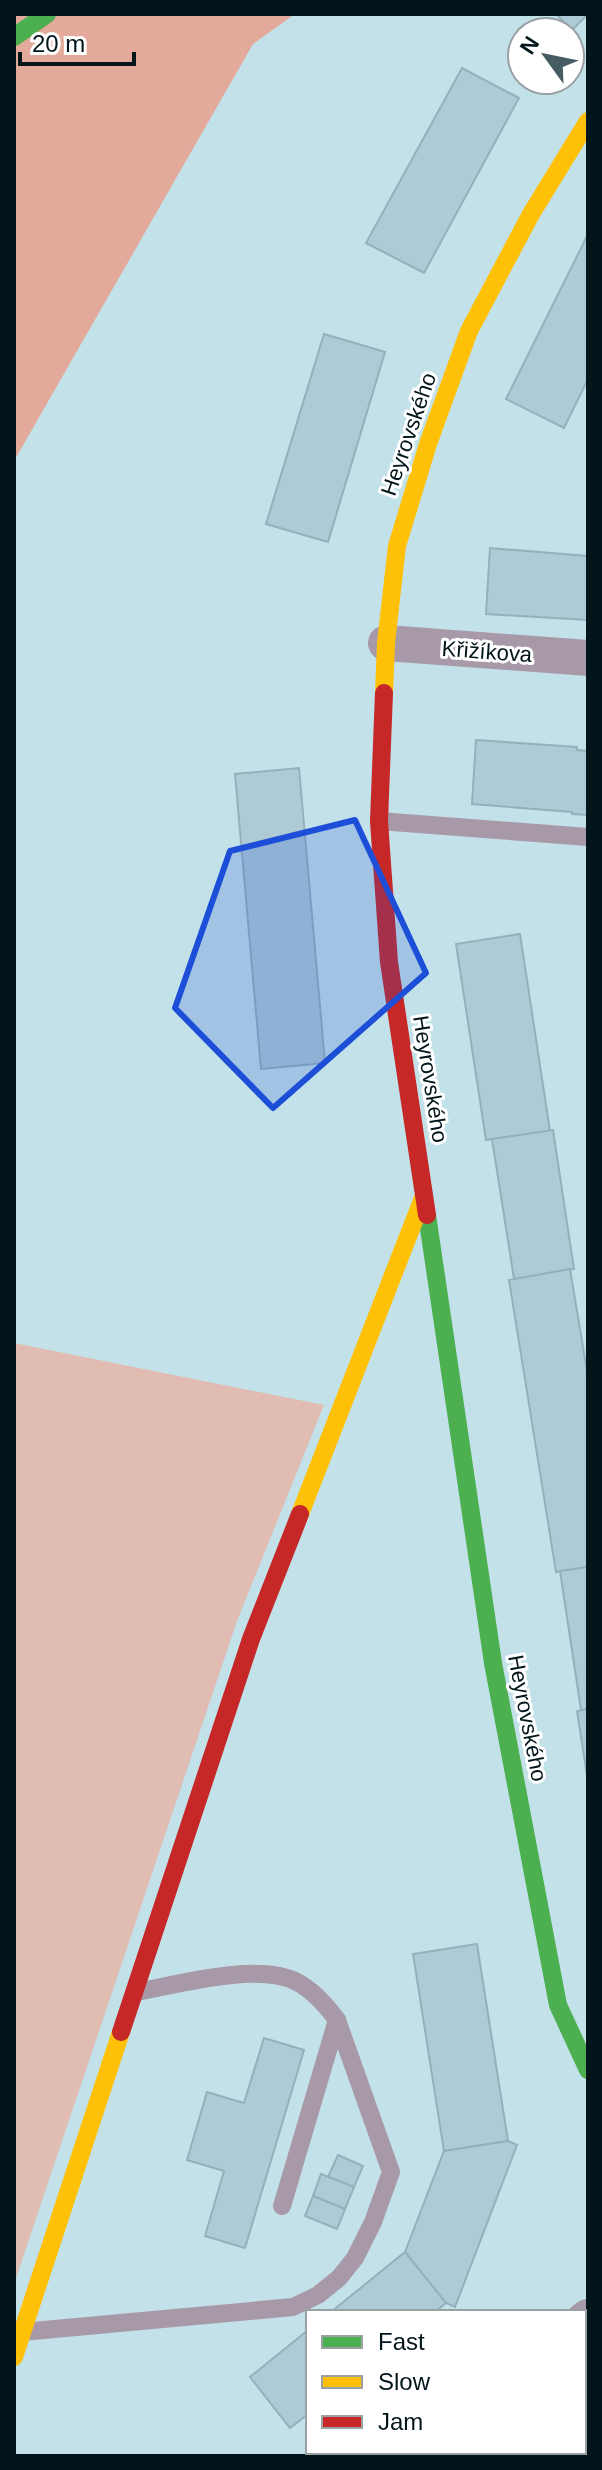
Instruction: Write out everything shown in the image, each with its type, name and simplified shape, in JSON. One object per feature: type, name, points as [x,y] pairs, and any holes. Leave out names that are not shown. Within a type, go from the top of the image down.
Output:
[{"type":"street","points":[[14,37],[47,14]]},
{"type":"street","name":"Heyrovského","points":[[588,121],[531,214],[469,331],[428,444],[397,546],[386,643],[379,821],[389,962],[493,1663],[558,2005],[588,2070]]},
{"type":"street","name":"Křižíkova","points":[[386,643],[588,658]]},
{"type":"street","points":[[14,2357],[251,1639],[424,1194]]},
{"type":"lane","points":[[379,821],[588,837]]},
{"type":"lane","points":[[22,2332],[293,2307],[318,2295],[339,2278],[355,2258],[373,2222],[391,2172],[337,2020],[322,2000],[295,1981],[253,1972],[134,1992]]},
{"type":"lane","points":[[282,2206],[337,2020]]},
{"type":"highlighted area","points":[[355,820],[426,973],[273,1108],[175,1008],[230,851]]},
{"type":"shaded area","points":[[14,14],[295,14],[253,44],[14,461]]},
{"type":"shaded area","points":[[14,1343],[324,1405],[237,1621],[14,2284]]},
{"type":"building","points":[[556,14],[588,14],[586,16]]},
{"type":"building","points":[[462,68],[506,91],[506,96],[519,98],[424,273],[366,243]]},
{"type":"building","points":[[588,234],[588,379],[564,428],[506,399]]},
{"type":"building","points":[[324,334],[385,352],[328,542],[266,524]]},
{"type":"building","points":[[490,548],[588,556],[587,620],[486,614]]},
{"type":"building","points":[[476,740],[577,747],[577,750],[588,751],[588,815],[472,804]]},
{"type":"building","points":[[299,768],[325,1063],[261,1069],[235,774]]},
{"type":"building","points":[[520,934],[550,1131],[486,1140],[456,944]]},
{"type":"building","points":[[553,1130],[574,1269],[514,1279],[492,1139]]},
{"type":"building","points":[[570,1269],[588,1377],[588,1567],[556,1572],[509,1280]]},
{"type":"building","points":[[588,1567],[588,1709],[581,1710],[560,1571]]},
{"type":"building","points":[[588,1709],[588,1782],[577,1711]]},
{"type":"building","points":[[477,1944],[508,2141],[444,2151],[413,1954]]},
{"type":"building","points":[[264,2038],[304,2050],[245,2248],[205,2236],[224,2171],[187,2160],[207,2092],[244,2103]]},
{"type":"building","points":[[508,2141],[517,2145],[455,2307],[446,2303],[405,2252],[444,2151]]},
{"type":"building","points":[[338,2155],[363,2166],[354,2187],[328,2177]]},
{"type":"building","points":[[321,2174],[354,2187],[345,2209],[313,2196]]},
{"type":"building","points":[[313,2196],[345,2209],[337,2229],[305,2216]]},
{"type":"building","points":[[405,2252],[446,2303],[437,2310],[333,2310]]},
{"type":"building","points":[[306,2332],[306,2416],[290,2428],[250,2377]]},
{"type":"building","points":[[588,2391],[586,2448],[586,2392]]},
{"type":"building","points":[[494,2454],[576,2454],[573,2456],[490,2456]]},
{"type":"traffic: fast","points":[[14,37],[47,14]]},
{"type":"traffic: fast","points":[[427,1215],[493,1663],[558,2005],[588,2070]]},
{"type":"traffic: slow","points":[[384,693],[386,643],[397,546],[428,444],[469,331],[531,214],[588,121]]},
{"type":"traffic: slow","points":[[300,1514],[423,1198]]},
{"type":"traffic: slow","points":[[14,2357],[121,2032]]},
{"type":"traffic: jam","points":[[384,693],[379,821],[389,962],[427,1215]]},
{"type":"traffic: jam","points":[[121,2032],[251,1639],[300,1514]]}]
